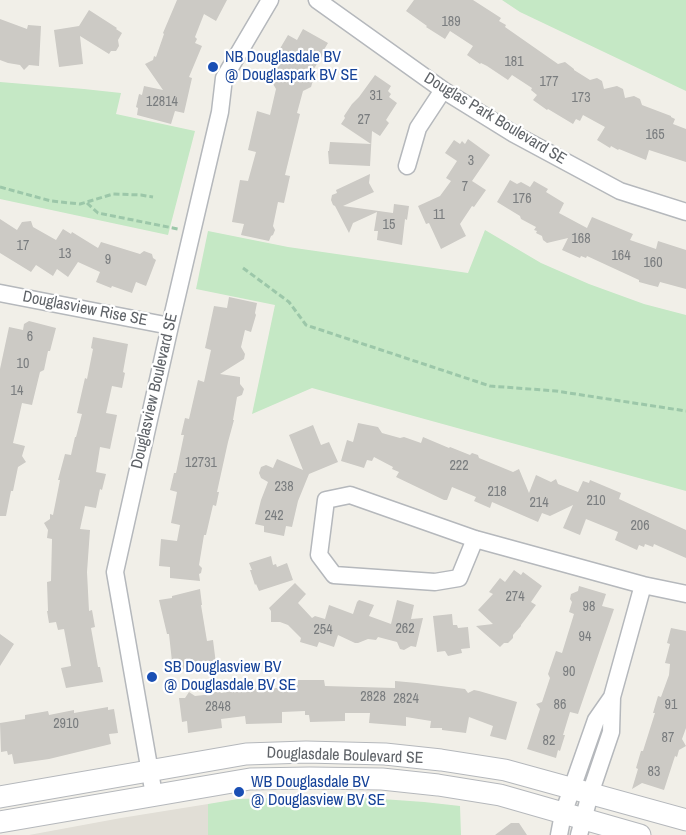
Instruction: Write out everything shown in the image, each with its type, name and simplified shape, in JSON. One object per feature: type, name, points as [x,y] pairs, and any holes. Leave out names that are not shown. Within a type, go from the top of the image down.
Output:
[{"type":"street","name":"Douglasview Boulevard SE","points":[[154,795],[114,572],[220,112],[224,78],[270,0]]},
{"type":"street","name":"Douglas Park Boulevard SE","points":[[317,0],[442,90],[514,135],[620,191],[686,212]]},
{"type":"street","points":[[407,166],[418,128],[442,90]]},
{"type":"street","name":"Douglasview Rise SE","points":[[0,293],[170,326]]},
{"type":"street","points":[[475,539],[459,578],[435,582],[334,575],[319,555],[326,500],[350,495],[475,539],[643,585],[686,594]]},
{"type":"street","points":[[559,835],[575,822],[581,792],[611,732],[612,697],[643,585]]},
{"type":"street","name":"Douglasdale Boulevard SE","points":[[0,797],[246,754],[306,752],[385,754],[505,770],[686,820]]},
{"type":"street","name":"Douglasdale Boulevard SE","points":[[0,822],[250,779],[382,779],[500,795],[575,822],[640,835]]},
{"type":"path","points":[[0,187],[51,201],[80,204],[113,194],[153,197]]},
{"type":"path","points":[[87,203],[98,213],[178,229]]},
{"type":"path","points":[[243,268],[289,302],[306,325],[490,386],[556,391],[686,411]]},
{"type":"shaded area","points":[[208,804],[208,835],[29,835],[121,818]]},
{"type":"green space","points":[[502,0],[686,0],[686,91],[520,12]]},
{"type":"green space","points":[[0,82],[121,93],[116,114],[195,131],[168,235],[0,199]]},
{"type":"green space","points":[[485,230],[541,263],[589,284],[644,304],[686,315],[686,491],[312,388],[252,414],[275,305],[196,289],[208,231],[288,247],[468,273]]},
{"type":"green space","points":[[340,796],[460,806],[461,835],[208,835],[208,804],[238,799]]},
{"type":"building","points":[[177,0],[227,0],[216,21],[204,14],[195,37],[197,39],[195,43],[202,46],[189,77],[192,78],[184,113],[175,111],[171,124],[137,115],[138,108],[136,107],[139,94],[142,95],[144,86],[163,90],[145,64],[153,60],[154,56],[156,57]]},
{"type":"building","points":[[414,0],[473,0],[501,18],[499,21],[506,25],[505,27],[558,64],[565,62],[590,80],[597,78],[602,81],[604,89],[617,86],[623,89],[625,98],[634,96],[640,99],[642,105],[671,116],[675,119],[673,124],[686,129],[686,162],[649,150],[646,160],[611,146],[610,148],[597,140],[605,127],[583,115],[580,121],[576,119],[573,124],[547,110],[533,100],[537,95],[531,90],[532,88],[512,75],[508,80],[467,55],[473,46],[450,31],[445,39],[426,27],[406,11]]},
{"type":"building","points":[[89,10],[122,33],[118,40],[119,46],[116,51],[111,51],[109,54],[80,36],[83,64],[59,67],[54,30],[79,26]]},
{"type":"building","points":[[0,19],[27,29],[28,25],[41,26],[39,66],[29,65],[24,70],[20,65],[0,60]]},
{"type":"building","points":[[303,29],[328,43],[326,51],[311,73],[315,74],[311,87],[303,91],[297,113],[300,114],[285,175],[290,176],[284,203],[278,202],[273,226],[275,230],[269,241],[241,235],[244,224],[232,222],[240,180],[248,181],[256,152],[248,150],[257,111],[270,115],[276,89],[269,77],[275,57],[288,35],[297,40]]},
{"type":"building","points":[[375,75],[391,86],[388,91],[391,94],[389,97],[397,103],[386,120],[389,123],[380,136],[372,131],[370,166],[329,164],[330,142],[371,144],[341,124],[352,104]]},
{"type":"building","points":[[468,139],[490,155],[472,181],[486,190],[460,224],[466,236],[441,249],[418,206],[440,196],[451,181],[446,178],[457,161],[445,153],[454,140],[465,144]]},
{"type":"building","points":[[370,174],[369,183],[374,192],[343,206],[393,213],[394,204],[409,206],[402,245],[377,240],[378,231],[374,231],[377,212],[353,223],[349,233],[333,205],[332,195],[337,193],[336,190]]},
{"type":"building","points":[[510,180],[530,187],[534,181],[548,189],[546,192],[564,203],[559,213],[587,228],[592,217],[633,234],[630,240],[656,249],[658,241],[686,250],[686,289],[660,282],[658,287],[639,282],[587,256],[580,258],[562,250],[568,238],[547,243],[542,236],[536,233],[537,231],[534,230],[536,227],[497,202]]},
{"type":"building","points":[[0,219],[17,230],[22,222],[31,221],[33,227],[56,240],[63,229],[98,248],[101,242],[140,254],[144,251],[152,254],[156,260],[146,286],[136,282],[132,293],[96,282],[100,272],[78,262],[68,277],[57,269],[53,276],[36,265],[31,272],[0,253]]},
{"type":"building","points":[[229,297],[257,303],[251,332],[245,330],[241,347],[245,354],[244,359],[220,374],[240,377],[240,384],[244,389],[242,395],[237,397],[216,506],[213,505],[206,535],[204,535],[199,565],[202,568],[199,574],[200,581],[170,578],[170,567],[159,566],[161,539],[177,541],[180,525],[171,523],[177,492],[170,490],[184,435],[181,435],[185,418],[189,419],[198,380],[204,382],[211,350],[205,348],[214,306],[227,308]]},
{"type":"building","points":[[29,321],[56,328],[44,370],[40,372],[32,405],[22,403],[13,443],[25,446],[22,456],[26,462],[18,467],[6,516],[0,516],[0,369],[9,327],[23,330],[24,324]]},
{"type":"building","points":[[93,337],[128,344],[122,388],[112,386],[106,413],[117,415],[110,449],[100,447],[96,472],[106,474],[102,490],[100,489],[96,508],[85,506],[80,529],[90,530],[87,572],[89,611],[92,610],[95,627],[91,628],[103,682],[66,688],[61,668],[71,666],[64,629],[58,630],[56,622],[49,623],[47,611],[47,582],[51,581],[52,539],[47,538],[48,530],[44,523],[50,519],[50,514],[53,515],[60,480],[58,480],[65,454],[71,455],[76,437],[82,414],[77,413],[85,378],[87,379]]},
{"type":"building","points":[[358,423],[378,427],[382,433],[421,443],[423,437],[470,455],[472,453],[478,455],[479,458],[513,472],[519,469],[529,493],[536,475],[551,482],[556,479],[558,484],[578,492],[583,481],[589,483],[590,480],[621,493],[619,499],[686,530],[686,558],[654,544],[653,547],[645,544],[644,547],[639,545],[637,550],[615,540],[618,532],[586,519],[580,535],[563,528],[573,505],[550,516],[542,513],[538,522],[492,502],[490,508],[474,501],[476,497],[452,487],[447,500],[444,500],[396,477],[399,472],[374,457],[372,461],[367,460],[364,468],[341,461],[347,440],[353,442]]},
{"type":"building","points":[[313,425],[321,445],[329,442],[338,462],[309,474],[298,501],[292,527],[286,526],[284,536],[264,532],[264,526],[255,524],[268,482],[261,478],[259,473],[261,467],[266,465],[273,468],[277,459],[303,470],[289,435]]},
{"type":"building","points":[[271,556],[273,565],[276,564],[277,567],[287,563],[293,580],[259,591],[249,563]]},
{"type":"building","points":[[514,570],[521,575],[523,572],[542,586],[531,602],[536,605],[513,638],[500,647],[476,626],[493,624],[478,610],[493,594],[489,592],[500,578],[505,582]]},
{"type":"building","points":[[295,583],[306,594],[298,603],[312,618],[315,616],[325,619],[329,605],[353,614],[359,600],[374,605],[369,616],[391,624],[397,600],[414,605],[411,619],[423,618],[416,647],[400,649],[397,642],[378,637],[376,640],[368,639],[355,643],[338,635],[334,647],[319,642],[317,647],[300,642],[301,638],[288,625],[271,622],[269,608]]},
{"type":"building","points":[[579,586],[606,594],[602,606],[614,609],[578,714],[570,712],[563,735],[565,735],[556,758],[527,749],[540,709],[536,704],[542,702],[556,651],[562,653],[574,614],[569,612],[572,602],[571,594],[578,591]]},
{"type":"building","points":[[200,589],[207,641],[213,640],[216,664],[173,671],[169,634],[167,634],[159,600]]},
{"type":"building","points":[[452,614],[453,625],[457,625],[458,628],[468,627],[470,648],[461,649],[462,653],[448,656],[445,651],[437,652],[433,616]]},
{"type":"building","points":[[671,628],[686,631],[686,728],[682,739],[686,746],[679,750],[677,757],[675,756],[664,790],[642,783],[632,789],[638,769],[636,768],[655,713],[653,713],[658,696],[661,697],[669,675],[670,664],[665,663]]},
{"type":"building","points":[[0,634],[14,644],[0,666]]},
{"type":"building","points":[[298,680],[324,680],[325,686],[395,688],[395,681],[417,683],[465,689],[468,693],[474,690],[517,702],[506,740],[490,736],[493,726],[469,717],[466,733],[430,728],[431,721],[406,717],[406,726],[369,723],[370,713],[345,713],[345,721],[310,722],[309,715],[305,715],[305,711],[282,712],[282,723],[246,724],[245,716],[221,719],[222,728],[188,733],[187,721],[182,722],[179,698],[185,698],[189,692],[195,696],[213,694],[217,689],[221,693],[245,689],[277,688],[277,686],[298,685]]},
{"type":"building","points":[[108,707],[108,710],[114,709],[118,733],[109,734],[111,744],[49,759],[14,764],[12,754],[8,755],[7,751],[1,752],[0,723],[25,719],[25,715],[48,711],[49,715]]},
{"type":"building","points":[[511,823],[519,823],[527,835],[495,835]]},
{"type":"place","name":"NB Douglasdale BV @ Douglaspark BV SE","points":[[213,67]]},
{"type":"place","name":"SB Douglasview BV @ Douglasdale BV SE","points":[[152,677]]},
{"type":"place","name":"WB Douglasdale BV @ Douglasview BV SE","points":[[239,792]]}]
